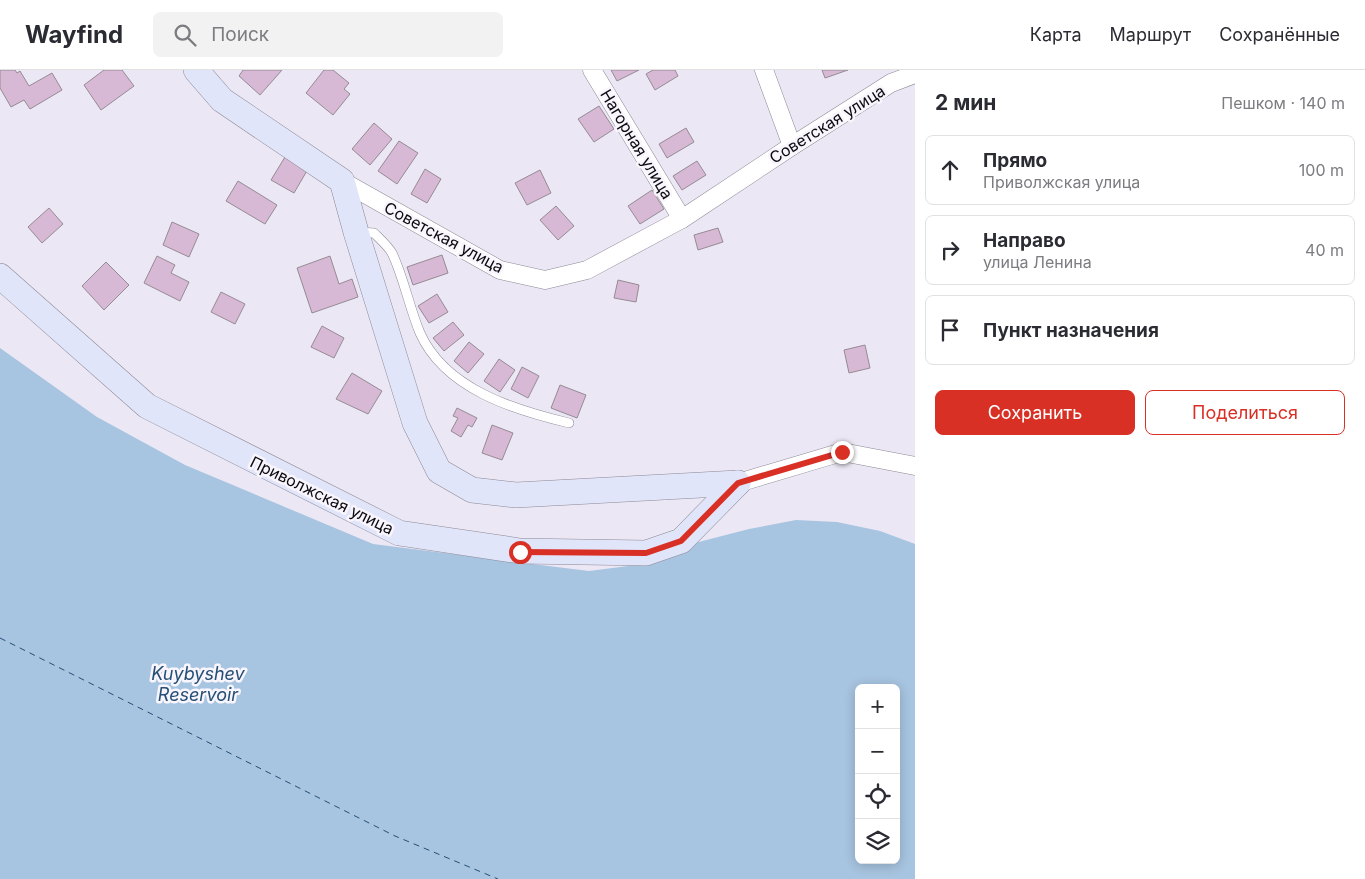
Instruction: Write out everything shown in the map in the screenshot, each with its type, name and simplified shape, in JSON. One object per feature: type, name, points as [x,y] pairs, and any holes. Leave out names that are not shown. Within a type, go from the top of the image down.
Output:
[{"type":"street","name":"Советская улица","points":[[196,70],[222,100],[342,181],[500,270],[545,280],[587,270],[682,218],[792,146],[889,77],[915,74]]},
{"type":"street","name":"Нагорная улица","points":[[592,70],[682,218]]},
{"type":"street","points":[[764,70],[792,146]]},
{"type":"street","points":[[342,181],[415,423],[439,472],[472,490],[516,495],[738,483],[842,452],[915,466]]},
{"type":"street","name":"Приволжская улица","points":[[0,276],[147,406],[399,533],[520,552],[646,553],[681,541],[738,483]]},
{"type":"lane","points":[[356,232],[374,233],[391,252],[420,334],[441,364],[477,392],[528,413],[569,423]]},
{"type":"water","name":"Kuybyshev Reservoir","points":[[0,348],[97,417],[185,465],[373,544],[589,571],[652,563],[691,544],[749,529],[796,520],[837,522],[880,531],[915,544],[915,879],[0,879]]},
{"type":"building","points":[[0,70],[15,70],[17,73],[20,71],[29,86],[52,73],[62,90],[30,109],[24,100],[11,107],[0,88]]},
{"type":"building","points":[[104,70],[122,70],[134,86],[101,110],[84,85]]},
{"type":"building","points":[[243,70],[282,70],[260,95],[239,76]]},
{"type":"building","points":[[324,70],[333,70],[349,83],[344,89],[350,94],[333,115],[306,93]]},
{"type":"building","points":[[611,70],[639,70],[617,81]]},
{"type":"building","points":[[653,70],[675,70],[678,76],[655,90],[646,74]]},
{"type":"building","points":[[822,70],[848,70],[825,78]]},
{"type":"building","points":[[599,106],[614,129],[594,142],[578,119]]},
{"type":"building","points":[[374,123],[392,139],[370,165],[352,149]]},
{"type":"building","points":[[686,128],[694,142],[667,158],[659,144]]},
{"type":"building","points":[[399,141],[418,153],[397,184],[378,171]]},
{"type":"building","points":[[285,157],[308,169],[294,193],[271,180]]},
{"type":"building","points":[[697,161],[706,175],[682,190],[673,176]]},
{"type":"building","points":[[425,169],[441,179],[427,203],[411,194]]},
{"type":"building","points":[[540,170],[551,193],[527,205],[515,183]]},
{"type":"building","points":[[238,181],[277,205],[265,224],[226,201]]},
{"type":"building","points":[[652,190],[664,209],[640,224],[628,206]]},
{"type":"building","points":[[556,206],[574,226],[558,240],[540,220]]},
{"type":"building","points":[[49,208],[63,224],[42,243],[28,227]]},
{"type":"building","points":[[172,222],[199,234],[189,257],[163,245]]},
{"type":"building","points":[[718,228],[723,242],[698,250],[694,235]]},
{"type":"building","points":[[442,255],[448,273],[413,285],[407,267]]},
{"type":"building","points":[[157,256],[175,265],[171,273],[189,282],[180,301],[144,283]]},
{"type":"building","points":[[330,256],[339,284],[352,279],[358,297],[312,313],[297,268]]},
{"type":"building","points":[[106,262],[129,285],[104,310],[82,286]]},
{"type":"building","points":[[618,280],[639,285],[636,302],[614,298]]},
{"type":"building","points":[[221,292],[245,304],[235,324],[211,312]]},
{"type":"building","points":[[437,294],[448,312],[429,323],[418,306]]},
{"type":"building","points":[[453,322],[464,335],[444,351],[433,338]]},
{"type":"building","points":[[322,326],[344,338],[334,358],[311,347]]},
{"type":"building","points":[[469,342],[484,354],[468,373],[454,361]]},
{"type":"building","points":[[865,345],[870,368],[849,373],[844,350]]},
{"type":"building","points":[[499,359],[515,370],[500,392],[484,381]]},
{"type":"building","points":[[522,367],[539,376],[528,398],[511,389]]},
{"type":"building","points":[[352,373],[382,391],[368,414],[336,399]]},
{"type":"building","points":[[560,385],[586,395],[577,418],[551,408]]},
{"type":"building","points":[[457,408],[477,418],[472,427],[468,425],[461,437],[451,431],[458,418],[453,416]]},
{"type":"building","points":[[492,425],[513,433],[502,460],[482,453]]},
{"type":"ferry route","points":[[0,638],[395,836],[498,879]]},
{"type":"route","points":[[520,552],[646,553],[681,541],[738,483],[842,452]]}]
